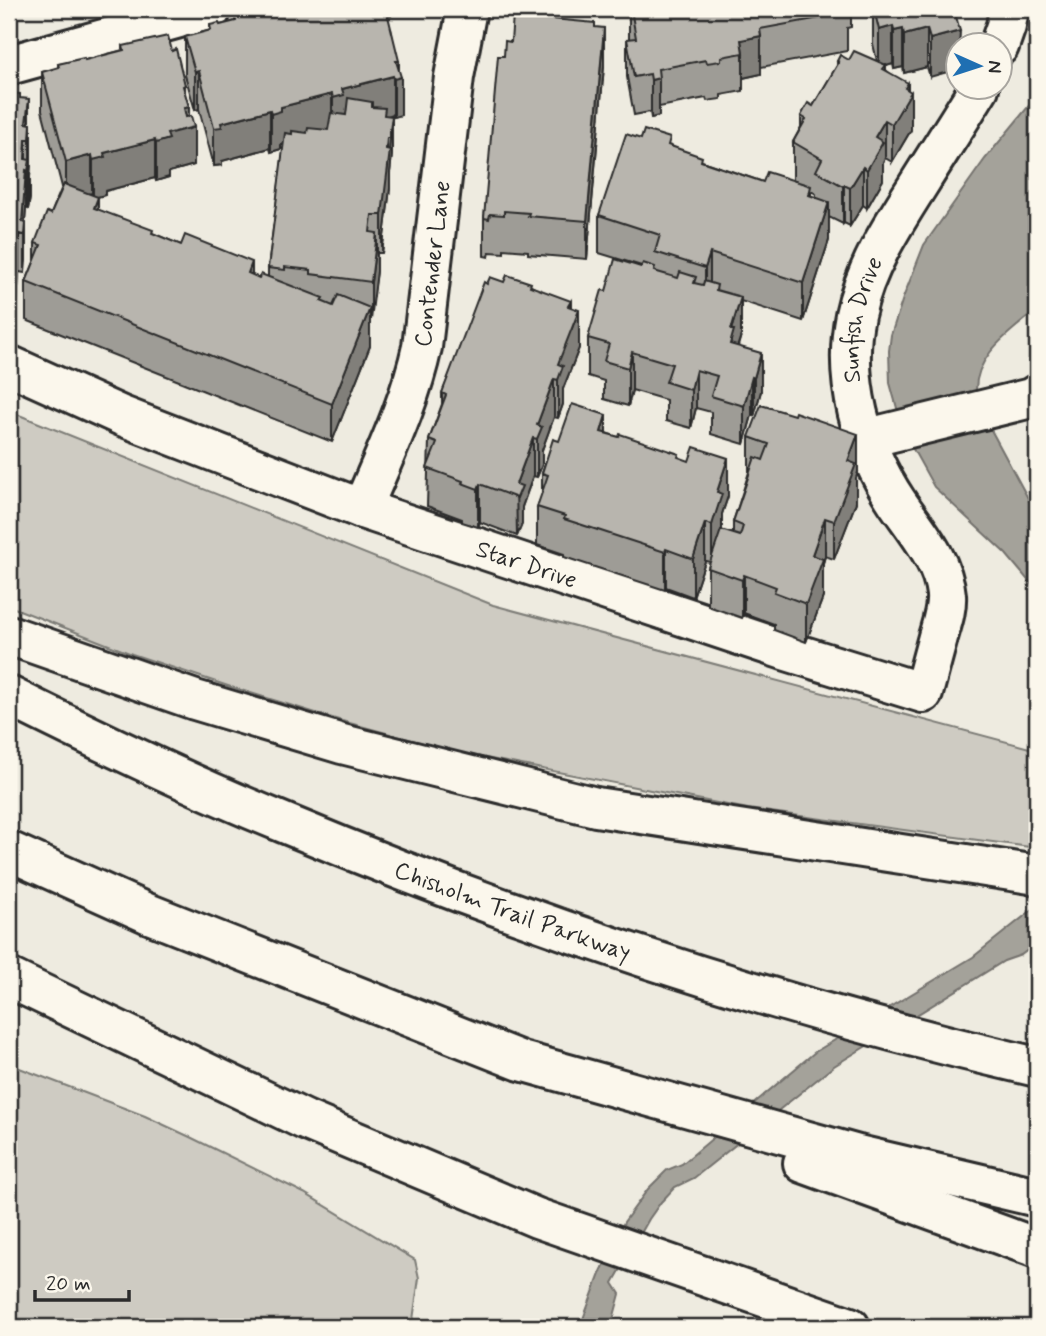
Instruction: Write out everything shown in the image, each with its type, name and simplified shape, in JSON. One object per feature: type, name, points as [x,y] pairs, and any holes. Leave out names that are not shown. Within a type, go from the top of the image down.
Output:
[{"type":"main road","points":[[9,65],[212,9]]},
{"type":"main road","name":"Contender Lane","points":[[362,509],[418,368],[454,77],[467,9]]},
{"type":"main road","points":[[1004,32],[1009,9]]},
{"type":"main road","name":"Sunfish Drive","points":[[936,561],[895,499],[876,436],[855,406],[852,344],[856,314],[880,250],[970,102]]},
{"type":"main road","name":"Star Drive","points":[[9,365],[122,416],[362,509],[784,650],[923,693],[944,617],[946,598],[944,580],[936,561]]},
{"type":"main road","points":[[876,436],[1035,399]]},
{"type":"main road","points":[[9,635],[195,700],[342,744],[596,807],[1037,875]]},
{"type":"main road","name":"Chisholm Trail Parkway","points":[[9,696],[106,744],[283,823],[452,890],[600,944],[757,993],[1037,1067]]},
{"type":"main road","points":[[9,851],[147,913],[521,1061],[1037,1248]]},
{"type":"main road","points":[[9,978],[305,1121],[537,1219],[850,1327]]},
{"type":"main road","points":[[961,1049],[1037,1058]]},
{"type":"main road","points":[[521,1061],[858,1155],[1037,1197]]},
{"type":"shaded area","points":[[1037,96],[1037,310],[994,347],[979,371],[976,385],[977,399],[983,415],[1037,515],[1037,591],[1006,554],[934,487],[908,440],[900,419],[890,383],[889,351],[891,335],[903,298],[924,245],[985,159]]},
{"type":"shaded area","points":[[9,411],[493,605],[1037,750],[1037,848],[748,809],[460,753],[231,687],[132,654],[9,606]]},
{"type":"shaded area","points":[[1037,906],[1037,943],[834,1066],[694,1178],[675,1187],[649,1219],[613,1283],[620,1294],[611,1327],[580,1327],[624,1222],[648,1189],[667,1170],[682,1164],[815,1052],[973,957]]},
{"type":"shaded area","points":[[9,1064],[145,1116],[190,1137],[304,1193],[415,1260],[419,1278],[412,1327],[9,1327]]},
{"type":"building","points":[[272,9],[389,9],[391,16],[388,16],[401,77],[394,79],[393,76],[342,89],[344,95],[333,98],[332,94],[281,107],[281,111],[271,114],[270,110],[221,123],[222,127],[214,128],[199,71],[195,72],[185,37],[211,30],[210,25],[236,21],[235,17]]},
{"type":"building","points":[[631,9],[846,9],[847,13],[760,29],[761,36],[741,40],[743,53],[721,57],[721,61],[707,63],[706,60],[658,69],[659,78],[651,80],[650,74],[634,77],[627,39],[636,38]]},
{"type":"building","points":[[874,9],[954,9],[960,31],[944,32],[944,35],[930,39],[927,29],[904,35],[903,29],[894,31],[893,26],[879,30]]},
{"type":"building","points":[[530,11],[553,14],[553,19],[595,23],[595,27],[604,28],[587,221],[504,211],[504,215],[490,214],[489,219],[484,218],[498,56],[504,56],[505,41],[511,42],[513,15],[529,16]]},
{"type":"building","points":[[168,36],[172,51],[176,49],[185,85],[183,86],[189,107],[184,108],[186,117],[191,116],[194,127],[167,134],[169,139],[156,143],[155,140],[104,153],[105,157],[93,160],[92,155],[66,162],[42,72],[59,67],[58,64],[84,58],[85,60],[124,50],[123,46]]},
{"type":"building","points":[[854,51],[886,65],[883,69],[908,83],[905,88],[911,92],[892,124],[885,120],[875,137],[883,142],[867,170],[863,167],[850,188],[816,171],[822,159],[793,142],[806,119],[801,116],[808,103],[813,106],[839,62],[837,61],[840,55],[849,60]]},
{"type":"building","points":[[9,93],[20,94],[20,98],[29,99],[26,123],[31,124],[30,139],[26,139],[25,159],[30,160],[28,171],[26,170],[22,222],[26,223],[25,235],[19,234],[17,266],[9,265]]},
{"type":"building","points":[[348,98],[372,102],[372,107],[385,108],[384,115],[392,116],[387,138],[386,149],[390,150],[382,215],[372,215],[370,232],[377,233],[371,282],[311,274],[311,270],[268,268],[285,133],[307,133],[308,128],[328,130],[331,113],[346,115]]},
{"type":"building","points":[[644,130],[670,138],[668,145],[702,157],[701,161],[763,182],[767,172],[811,186],[809,195],[829,202],[803,283],[710,253],[705,268],[655,252],[660,235],[599,215],[626,134],[641,139]]},
{"type":"building","points":[[64,184],[98,197],[94,208],[153,230],[152,233],[181,245],[185,235],[252,262],[248,273],[259,278],[261,274],[323,298],[321,301],[333,306],[338,295],[370,308],[332,404],[26,282],[41,245],[35,243],[47,212],[51,214]]},
{"type":"building","points":[[615,259],[641,267],[643,263],[655,267],[654,271],[678,278],[680,272],[696,277],[694,283],[703,285],[704,281],[717,285],[716,290],[741,297],[731,330],[734,330],[730,344],[761,353],[744,406],[711,396],[717,376],[696,370],[691,390],[666,382],[672,364],[632,352],[628,368],[604,361],[609,344],[588,338],[602,290],[606,291]]},
{"type":"building","points":[[507,275],[571,301],[568,306],[579,310],[558,364],[563,366],[558,380],[554,379],[537,425],[542,427],[537,439],[533,438],[516,484],[522,486],[517,498],[480,484],[478,489],[427,468],[437,443],[429,440],[446,395],[442,393],[484,282],[487,284],[490,277],[504,282]]},
{"type":"building","points":[[572,404],[606,415],[601,432],[619,437],[620,434],[679,454],[678,457],[689,461],[694,447],[728,458],[717,492],[722,494],[712,525],[705,523],[693,559],[564,519],[565,516],[537,507],[548,475],[542,473],[553,439],[559,441]]},
{"type":"building","points":[[761,405],[794,415],[795,412],[858,434],[848,461],[856,464],[834,521],[825,518],[812,555],[823,559],[806,604],[774,592],[776,587],[744,575],[742,580],[708,568],[721,530],[740,536],[743,526],[733,522],[755,457],[763,460],[769,444],[749,437]]}]
